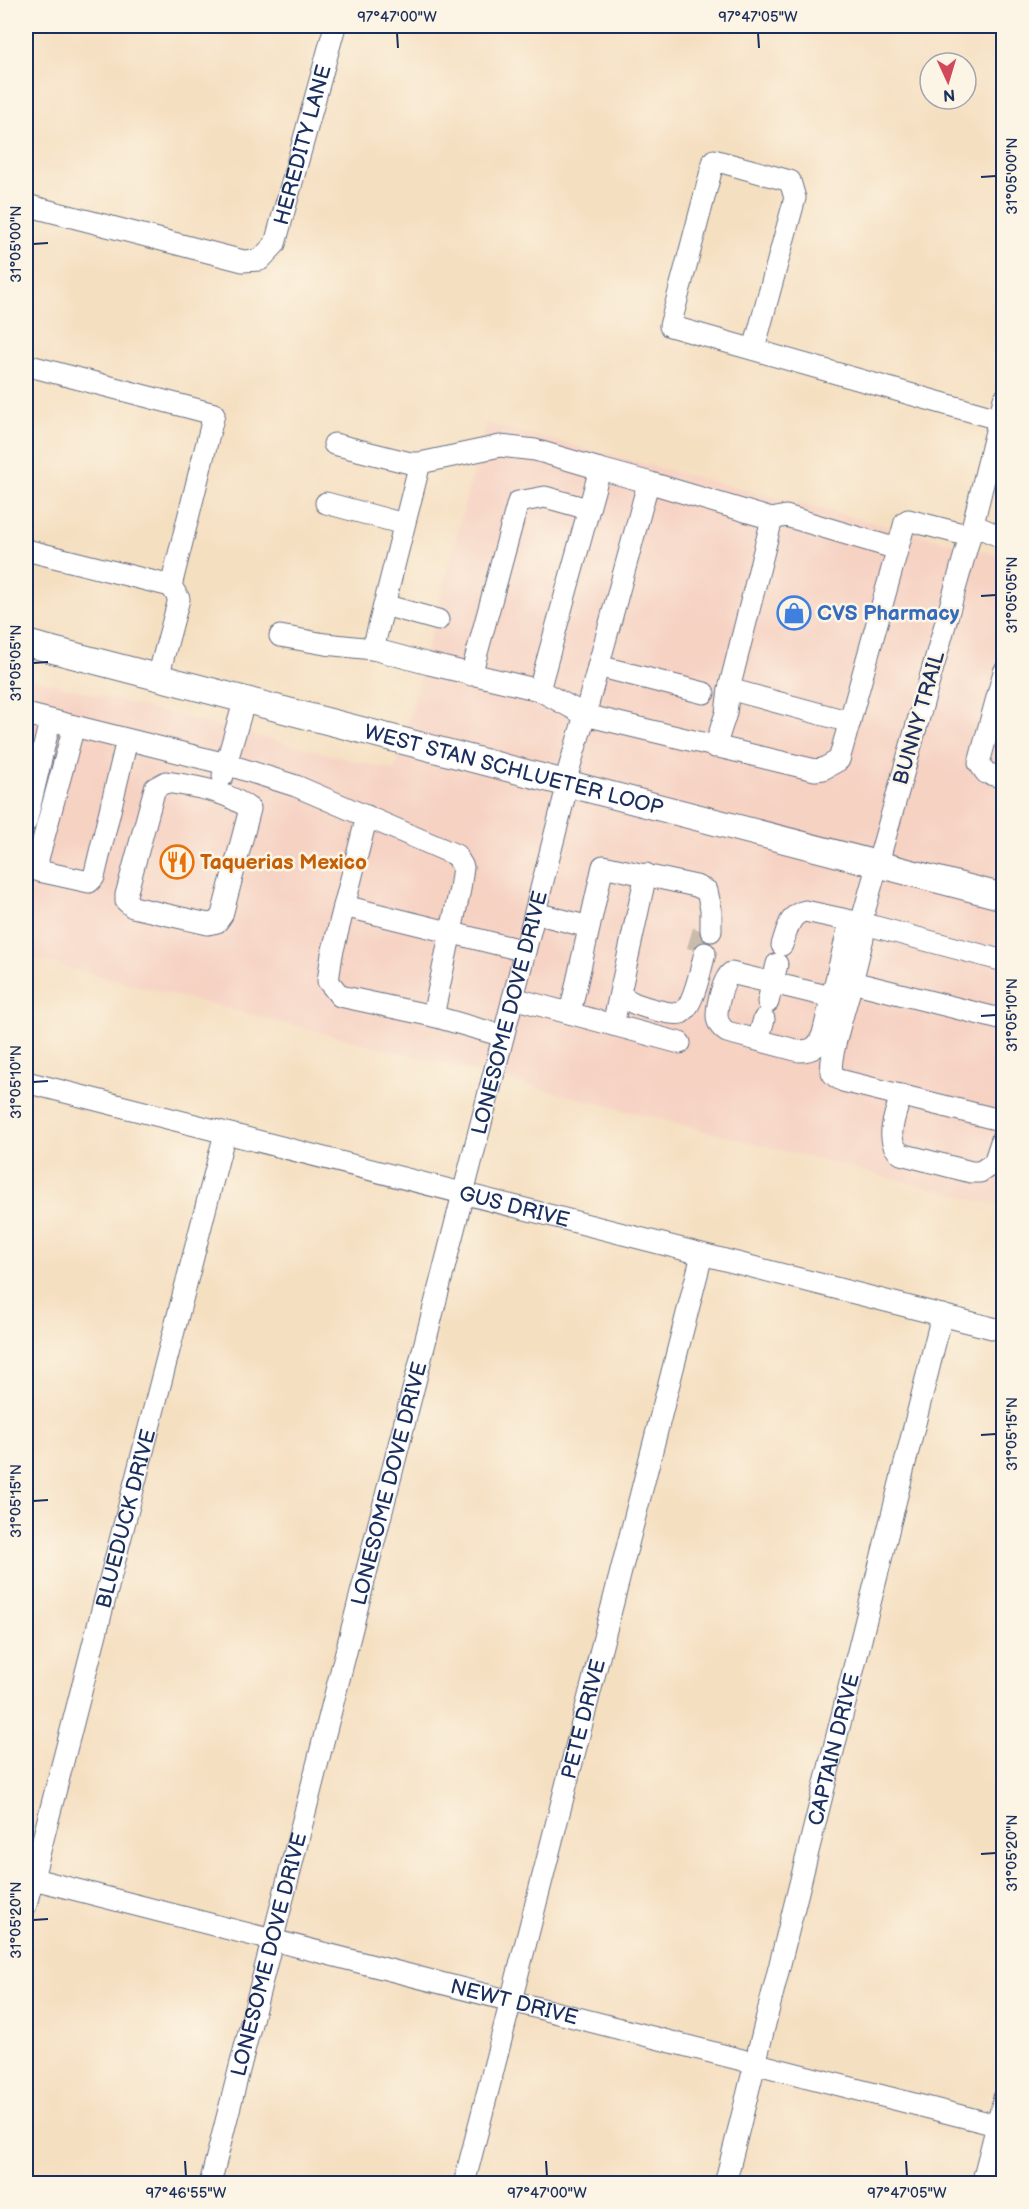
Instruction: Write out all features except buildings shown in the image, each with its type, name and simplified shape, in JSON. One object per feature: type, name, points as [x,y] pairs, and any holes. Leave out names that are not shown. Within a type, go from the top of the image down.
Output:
[{"type":"main road","name":"WEST STAN SCHLUETER LOOP","points":[[26,643],[1004,897]]},
{"type":"street","name":"HEREDITY LANE","points":[[26,204],[243,261],[260,260],[275,244],[335,26]]},
{"type":"street","points":[[754,350],[795,198],[790,181],[714,160],[670,326],[754,350],[998,419]]},
{"type":"street","points":[[26,365],[214,414],[171,586]]},
{"type":"street","name":"BUNNY TRAIL","points":[[861,923],[972,531],[1004,399]]},
{"type":"street","points":[[334,444],[410,463],[420,463],[500,446],[535,450],[772,519],[786,516],[897,549]]},
{"type":"street","points":[[373,649],[420,463]]},
{"type":"street","points":[[538,690],[600,469]]},
{"type":"street","name":"LONESOME DOVE DRIVE","points":[[210,2184],[535,913],[566,782],[646,491],[651,483]]},
{"type":"street","points":[[471,675],[518,502],[544,498],[588,509]]},
{"type":"street","points":[[326,503],[404,524]]},
{"type":"street","points":[[715,747],[726,713],[729,689],[772,519]]},
{"type":"street","points":[[280,636],[373,649],[538,690],[585,715],[815,770],[823,769],[839,760],[905,522],[908,520],[1004,538]]},
{"type":"street","points":[[26,550],[171,586],[179,599],[158,677]]},
{"type":"street","points":[[384,605],[438,620]]},
{"type":"street","points":[[598,666],[704,693]]},
{"type":"street","points":[[1004,672],[979,763],[986,773],[1004,778]]},
{"type":"street","points":[[729,689],[850,722]]},
{"type":"street","points":[[219,792],[245,699]]},
{"type":"street","points":[[26,714],[226,764],[296,786],[456,855],[463,867],[433,1016]]},
{"type":"street","points":[[26,822],[31,758],[50,721]]},
{"type":"street","points":[[74,726],[38,859],[39,871],[89,882],[94,877],[127,740]]},
{"type":"street","points":[[166,782],[219,792],[239,800],[250,809],[222,915],[217,922],[208,924],[133,907],[126,901],[126,895],[155,788],[166,782]]},
{"type":"street","points":[[367,816],[332,954],[328,981],[340,996],[433,1016],[503,1036]]},
{"type":"street","points":[[570,1013],[603,866],[696,886],[707,891],[708,925]]},
{"type":"street","points":[[613,1025],[624,997],[646,874]]},
{"type":"street","points":[[344,906],[525,951]]},
{"type":"street","points":[[758,1041],[772,982],[792,916],[798,912],[805,911],[861,923],[1004,961]]},
{"type":"street","points":[[535,913],[589,927]]},
{"type":"street","points":[[861,923],[863,938],[833,1057],[832,1071],[835,1077],[843,1081],[1004,1121]]},
{"type":"street","points":[[831,997],[731,973],[726,976],[724,982],[717,1016],[722,1029],[727,1032],[799,1051],[810,1051],[815,1048],[822,1034],[848,930],[861,923]]},
{"type":"street","points":[[624,997],[634,1004],[675,1014],[683,1012],[690,1003],[701,952]]},
{"type":"street","points":[[852,982],[1004,1020]]},
{"type":"street","points":[[513,998],[680,1043]]},
{"type":"street","name":"GUS DRIVE","points":[[26,1082],[1004,1331]]},
{"type":"street","points":[[901,1095],[891,1137],[896,1150],[901,1154],[971,1172],[980,1172],[994,1163],[1004,1133]]},
{"type":"street","name":"BLUEDUCK DRIVE","points":[[26,1905],[29,1878],[225,1133]]},
{"type":"street","name":"PETE DRIVE","points":[[464,2184],[702,1255]]},
{"type":"street","name":"CAPTAIN DRIVE","points":[[725,2184],[942,1315]]},
{"type":"street","name":"NEWT DRIVE","points":[[29,1878],[1000,2126]]},
{"type":"street","points":[[982,2184],[1000,2126],[1004,2098]]},
{"type":"shaded area","points":[[486,423],[998,555],[1003,537],[1003,1207],[26,957],[26,677],[395,771]]},
{"type":"tunnel","points":[[697,951],[704,928]]},
{"type":"place","name":"CVS Pharmacy","points":[[794,613]]},
{"type":"place","name":"Taquerias Mexico","points":[[177,862]]}]
